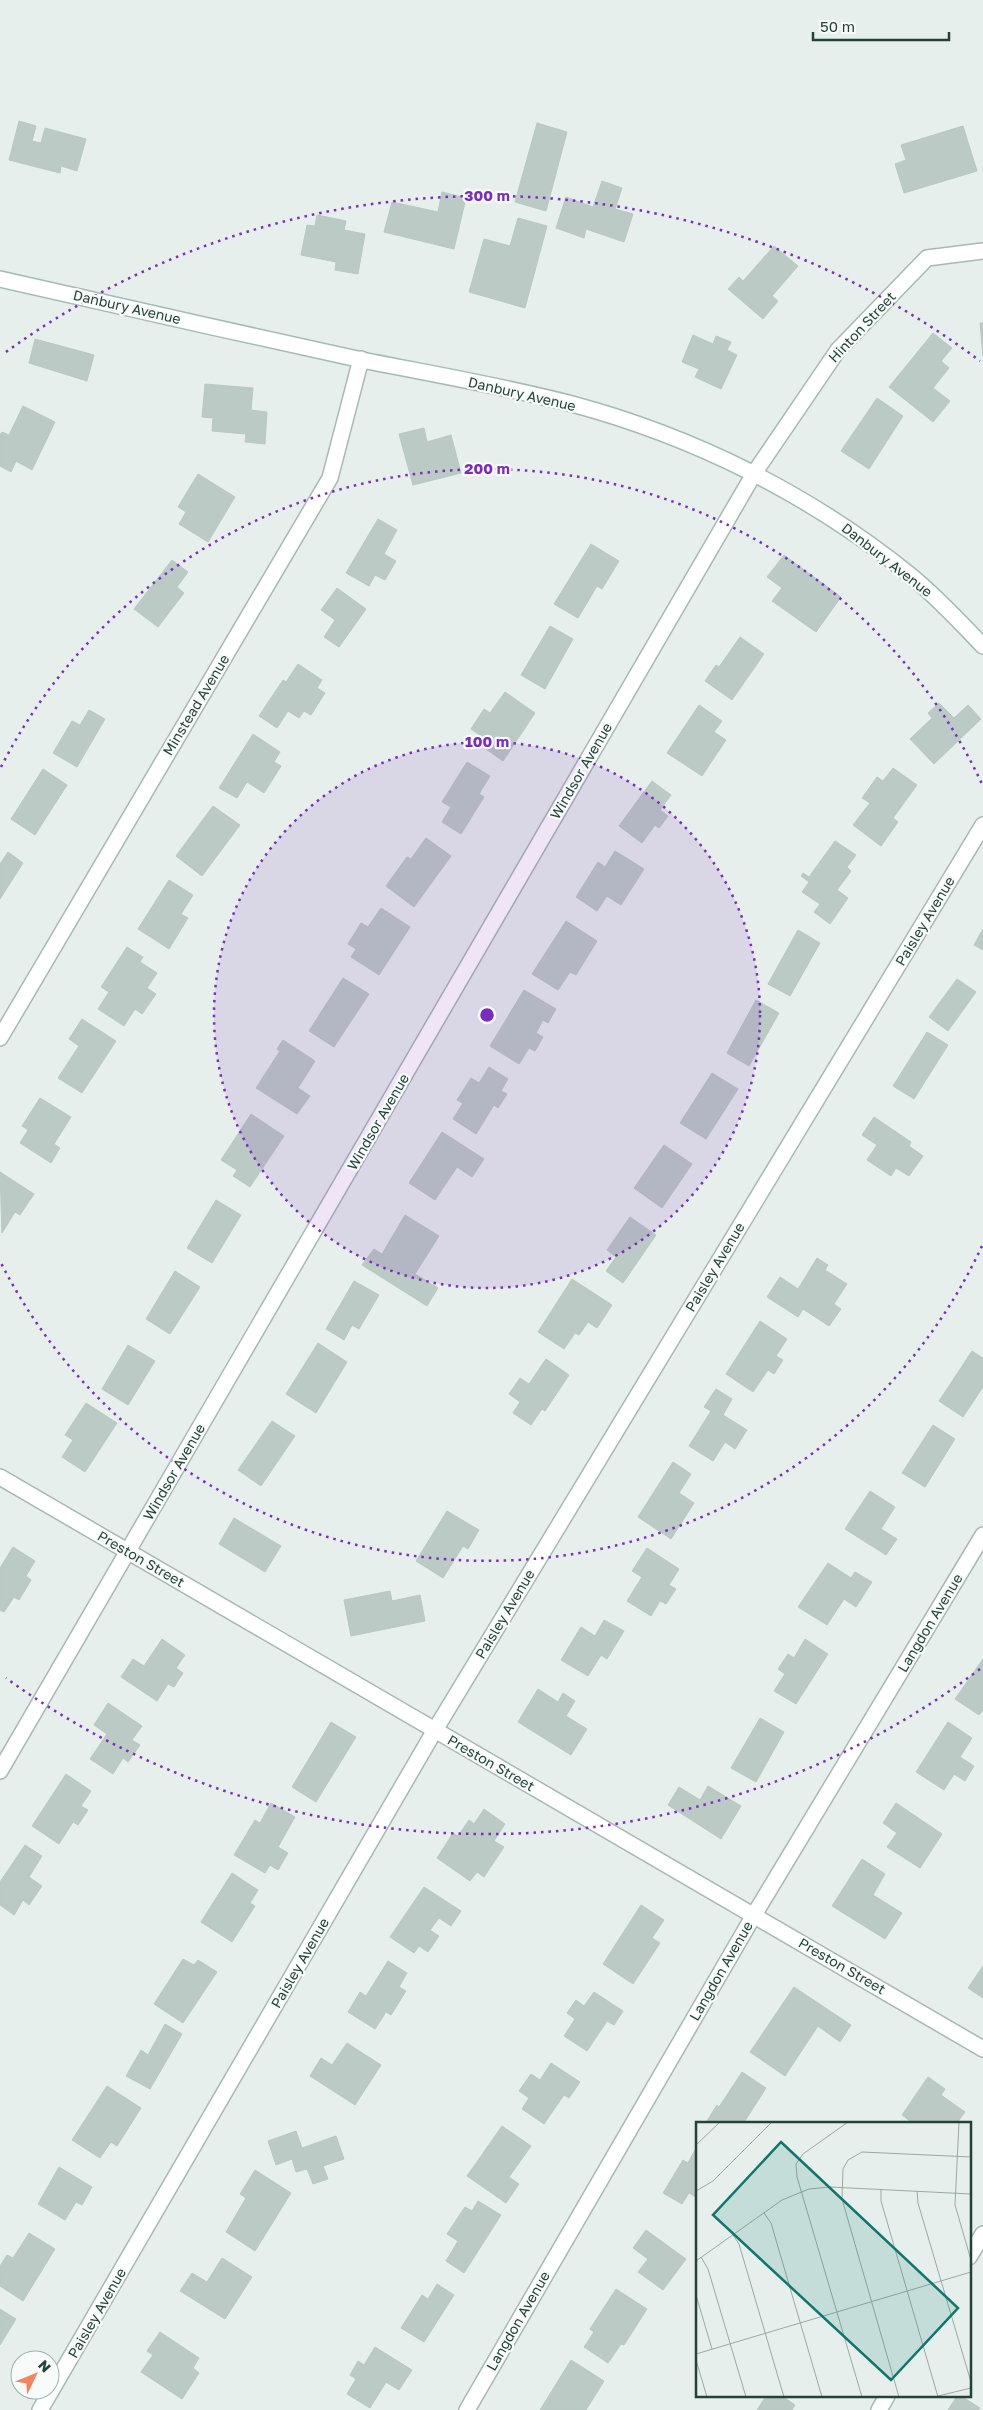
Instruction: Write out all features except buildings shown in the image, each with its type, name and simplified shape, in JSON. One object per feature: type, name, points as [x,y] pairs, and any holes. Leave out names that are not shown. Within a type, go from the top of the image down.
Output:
[{"type":"street","name":"Hinton Street","points":[[755,472],[838,350],[927,258],[983,251]]},
{"type":"street","name":"Danbury Avenue","points":[[0,279],[574,405],[661,432],[755,472],[834,519],[911,575],[983,646]]},
{"type":"street","name":"Minstead Avenue","points":[[0,1038],[330,478],[361,359]]},
{"type":"street","name":"Windsor Avenue","points":[[0,1770],[755,472]]},
{"type":"street","name":"Paisley Avenue","points":[[40,2410],[435,1730],[983,825]]},
{"type":"street","name":"Preston Street","points":[[0,1477],[983,2049]]},
{"type":"street","name":"Langdon Avenue","points":[[467,2410],[754,1915],[983,1535]]},
{"type":"street","points":[[970,2255],[983,2234]]},
{"type":"street","points":[[879,2410],[886,2398]]}]
